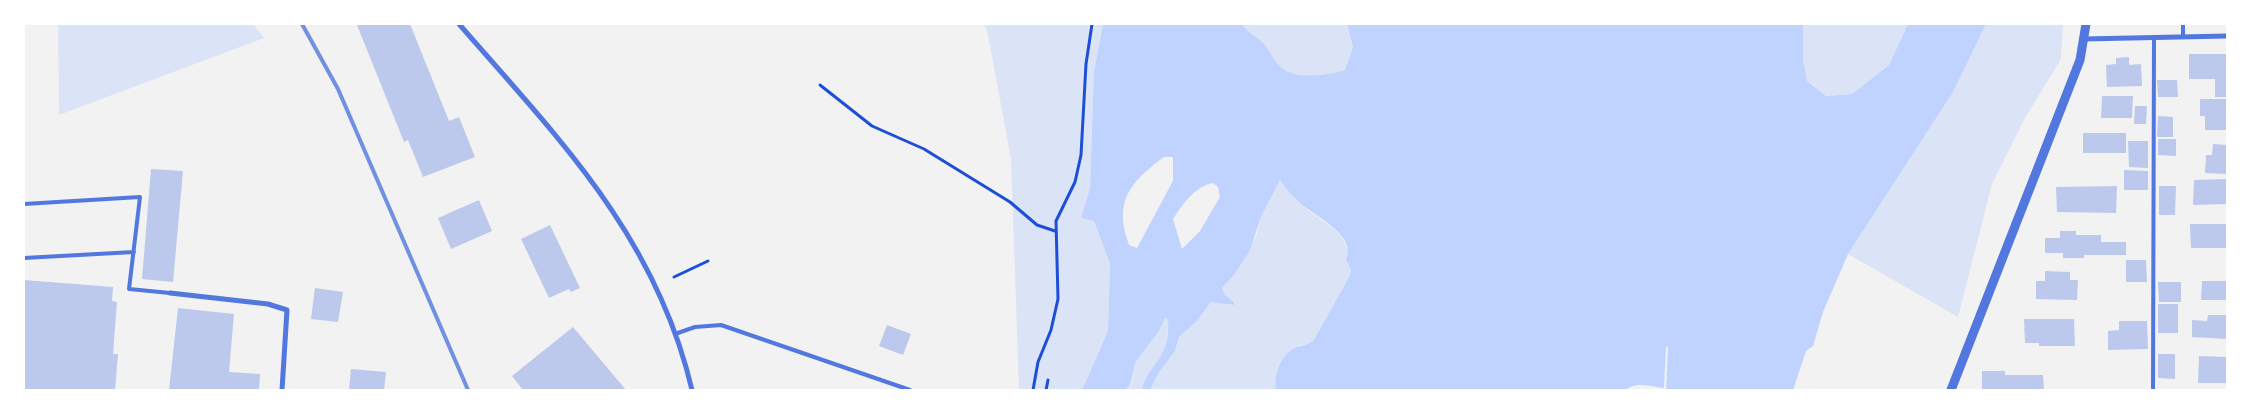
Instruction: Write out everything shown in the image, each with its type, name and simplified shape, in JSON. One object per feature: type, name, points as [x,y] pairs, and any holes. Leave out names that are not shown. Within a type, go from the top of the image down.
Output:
[{"type":"street","points":[[460,24],[562,142],[602,193],[648,270],[675,334],[692,390]]},
{"type":"street","points":[[1951,390],[2080,60],[2086,24]]},
{"type":"street","points":[[2083,39],[2227,36]]},
{"type":"street","points":[[170,293],[268,304],[286,310],[282,390]]},
{"type":"lane","points":[[2182,36],[2183,24]]},
{"type":"lane","points":[[2153,390],[2154,37]]},
{"type":"lane","points":[[24,204],[140,197],[129,289],[170,293]]},
{"type":"lane","points":[[24,258],[134,252]]},
{"type":"lane","points":[[675,334],[695,327],[721,325],[910,390]]},
{"type":"path","points":[[1033,390],[1038,362],[1051,330],[1058,299],[1059,275],[1055,231],[1057,215],[1075,182],[1082,156],[1086,64],[1092,24]]},
{"type":"path","points":[[820,85],[872,126],[924,149],[1010,202],[1037,225],[1055,231]]},
{"type":"path","points":[[674,276],[708,261]]},
{"type":"path","points":[[1046,390],[1048,380]]},
{"type":"shaded area","points":[[58,24],[253,24],[264,38],[59,115]]},
{"type":"shaded area","points":[[983,24],[1103,24],[1094,73],[1090,188],[1081,218],[1094,221],[1110,264],[1108,331],[1082,390],[1019,390],[1011,159],[987,30]]},
{"type":"shaded area","points":[[1242,24],[1347,24],[1353,47],[1345,70],[1329,74],[1303,76],[1288,72],[1281,67],[1265,45]]},
{"type":"shaded area","points":[[1803,24],[1908,24],[1889,65],[1852,94],[1826,96],[1807,81],[1803,59]]},
{"type":"shaded area","points":[[1986,24],[2063,24],[2061,59],[2025,118],[1992,184],[1958,317],[1848,254],[1953,92]]},
{"type":"shaded area","points":[[1280,180],[1299,202],[1339,234],[1349,254],[1346,260],[1351,270],[1349,277],[1314,341],[1309,344],[1300,345],[1276,390],[1150,390],[1159,372],[1175,351],[1179,337],[1196,322],[1211,302],[1230,305],[1234,302],[1225,295],[1222,288],[1234,275],[1257,234],[1261,217]]},
{"type":"shaded area","points":[[1165,318],[1168,318],[1169,321],[1165,352],[1146,377],[1142,390],[1126,390],[1132,383],[1135,363],[1159,331]]},
{"type":"water","points":[[1103,24],[1242,24],[1265,45],[1281,67],[1295,74],[1312,76],[1345,70],[1353,47],[1347,24],[1803,24],[1803,59],[1807,81],[1826,96],[1852,94],[1889,65],[1908,24],[1986,24],[1953,92],[1848,254],[1823,312],[1813,346],[1806,351],[1793,390],[1666,390],[1668,346],[1666,347],[1664,388],[1639,385],[1626,390],[1276,390],[1277,372],[1285,355],[1295,348],[1314,340],[1349,277],[1351,270],[1346,260],[1348,251],[1346,243],[1341,235],[1301,204],[1280,180],[1261,217],[1250,250],[1234,275],[1222,288],[1225,295],[1234,302],[1234,305],[1211,302],[1196,322],[1179,337],[1175,351],[1159,372],[1150,390],[1142,390],[1147,376],[1160,358],[1166,343],[1168,333],[1167,318],[1165,318],[1159,331],[1135,363],[1131,383],[1126,390],[1082,390],[1108,331],[1110,264],[1094,221],[1081,218],[1090,188],[1094,72]],"holes":[[[1164,157],[1173,157],[1173,181],[1137,248],[1129,245],[1123,216],[1124,204],[1134,184]],[[1213,183],[1218,187],[1220,197],[1200,231],[1182,249],[1173,219],[1195,192]]]},
{"type":"building","points":[[410,24],[449,121],[459,117],[475,157],[423,177],[408,140],[404,142],[357,25]]},
{"type":"building","points":[[2189,54],[2227,54],[2227,97],[2215,97],[2215,79],[2189,79]]},
{"type":"building","points":[[2129,57],[2129,65],[2141,64],[2142,86],[2107,87],[2106,65],[2116,64],[2116,58]]},
{"type":"building","points":[[2157,80],[2177,80],[2178,97],[2158,97]]},
{"type":"building","points":[[2102,96],[2133,96],[2132,118],[2101,118]]},
{"type":"building","points":[[2200,99],[2227,99],[2227,130],[2205,130],[2205,116],[2200,116]]},
{"type":"building","points":[[2135,106],[2147,106],[2146,124],[2134,124]]},
{"type":"building","points":[[2158,116],[2173,117],[2173,137],[2157,137]]},
{"type":"building","points":[[2083,133],[2126,133],[2126,153],[2083,153]]},
{"type":"building","points":[[2158,139],[2176,139],[2176,156],[2158,155]]},
{"type":"building","points":[[2128,141],[2148,141],[2148,168],[2129,167]]},
{"type":"building","points":[[2213,144],[2227,145],[2227,174],[2205,173],[2206,155],[2212,155]]},
{"type":"building","points":[[151,169],[183,171],[173,282],[142,279]]},
{"type":"building","points":[[2124,170],[2148,171],[2148,190],[2124,190]]},
{"type":"building","points":[[2227,179],[2227,204],[2193,205],[2194,180]]},
{"type":"building","points":[[2117,186],[2116,213],[2057,212],[2056,187]]},
{"type":"building","points":[[2159,186],[2176,186],[2175,215],[2159,215]]},
{"type":"building","points":[[479,200],[492,231],[451,249],[438,218]]},
{"type":"building","points":[[2190,224],[2227,224],[2227,248],[2191,248]]},
{"type":"building","points":[[550,225],[580,288],[571,292],[569,289],[549,298],[521,239]]},
{"type":"building","points":[[2060,231],[2076,231],[2076,235],[2101,235],[2101,242],[2126,242],[2126,255],[2084,255],[2084,258],[2063,258],[2063,253],[2045,253],[2045,238],[2060,238]]},
{"type":"building","points":[[2126,260],[2146,260],[2147,282],[2126,282]]},
{"type":"building","points":[[2045,271],[2070,272],[2070,280],[2078,280],[2077,300],[2036,299],[2036,281],[2045,281]]},
{"type":"building","points":[[24,280],[113,287],[112,301],[117,302],[113,354],[118,354],[115,390],[24,390]]},
{"type":"building","points":[[2202,281],[2227,281],[2227,300],[2201,300]]},
{"type":"building","points":[[2158,282],[2181,282],[2181,302],[2159,302]]},
{"type":"building","points":[[315,288],[343,292],[338,322],[311,319]]},
{"type":"building","points":[[2158,304],[2178,304],[2178,333],[2158,333]]},
{"type":"building","points":[[178,308],[234,314],[229,372],[260,374],[259,390],[169,390]]},
{"type":"building","points":[[2208,315],[2227,315],[2227,339],[2192,337],[2192,320],[2207,321]]},
{"type":"building","points":[[2024,319],[2074,319],[2075,346],[2039,346],[2039,343],[2025,343]]},
{"type":"building","points":[[2119,321],[2147,321],[2148,349],[2108,350],[2108,331],[2119,330]]},
{"type":"building","points":[[887,325],[911,334],[903,355],[879,346]]},
{"type":"building","points":[[573,327],[626,390],[523,390],[512,376]]},
{"type":"building","points":[[2158,354],[2175,354],[2175,379],[2158,378]]},
{"type":"building","points":[[2199,356],[2227,357],[2227,383],[2198,383]]},
{"type":"building","points":[[351,369],[386,372],[384,390],[349,390]]},
{"type":"building","points":[[1982,371],[2005,371],[2005,375],[2043,375],[2044,390],[1982,390]]},
{"type":"railway","points":[[302,24],[338,89],[468,390]]}]
